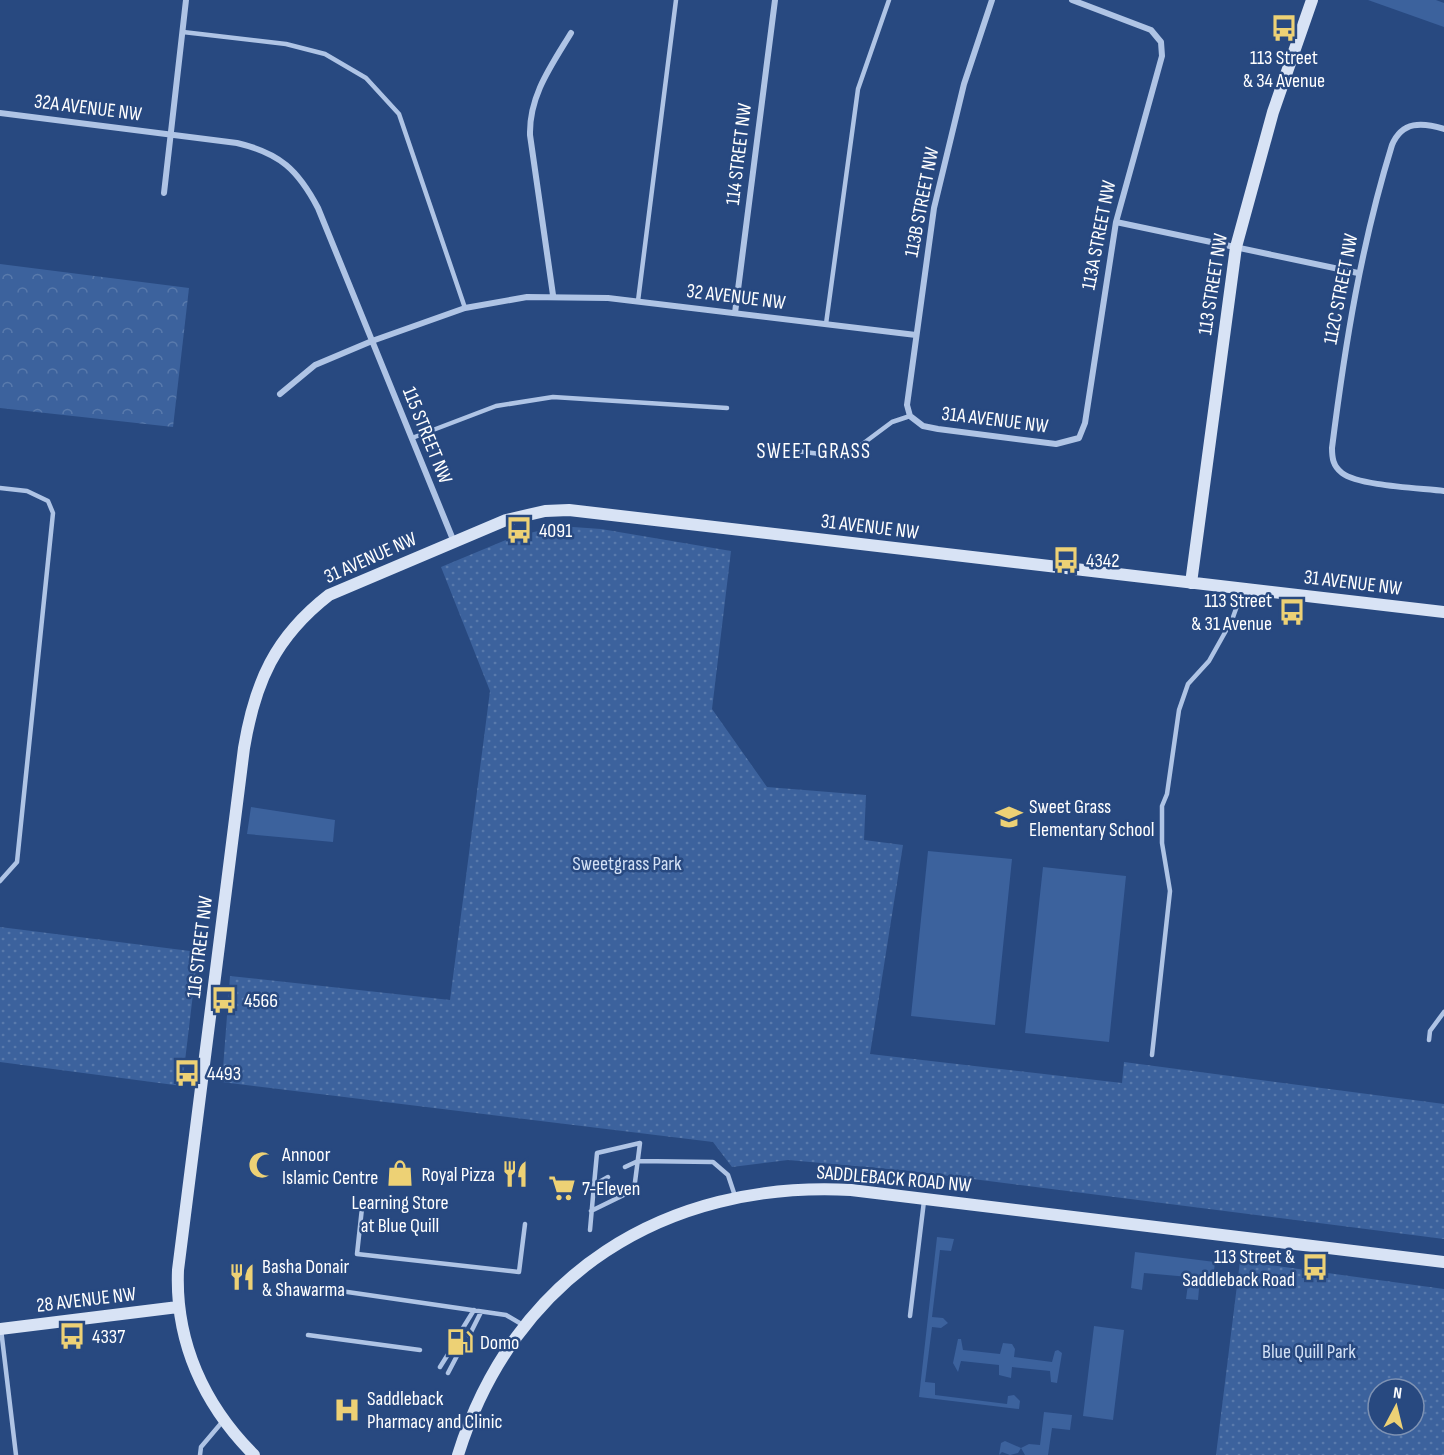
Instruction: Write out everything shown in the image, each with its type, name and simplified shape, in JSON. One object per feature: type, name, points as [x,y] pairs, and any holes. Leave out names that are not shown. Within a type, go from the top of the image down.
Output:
[{"type":"street","points":[[164,193],[186,0]]},
{"type":"street","name":"114 STREET NW","points":[[735,313],[775,0]]},
{"type":"street","name":"113B STREET NW","points":[[910,416],[907,400],[934,208],[964,84],[992,0]]},
{"type":"street","name":"113A STREET NW","points":[[1072,0],[1144,26],[1157,35],[1161,42],[1160,63],[1116,222],[1085,423],[1079,438]]},
{"type":"street","name":"113 STREET NW","points":[[1191,584],[1236,247],[1273,112],[1312,0]]},
{"type":"street","points":[[553,295],[530,135],[530,111],[540,87],[571,33]]},
{"type":"street","name":"32A AVENUE NW","points":[[0,113],[237,143],[265,152],[293,170],[312,197]]},
{"type":"street","name":"112C STREET NW","points":[[1444,129],[1425,124],[1409,126],[1400,132],[1392,145],[1358,273],[1346,340],[1332,448],[1333,462],[1337,468],[1359,480],[1444,491]]},
{"type":"street","name":"115 STREET NW","points":[[312,197],[454,542]]},
{"type":"street","points":[[1116,222],[1358,273]]},
{"type":"street","name":"32 AVENUE NW","points":[[372,341],[465,308],[506,300],[553,295],[638,301],[916,335]]},
{"type":"street","points":[[280,394],[311,368],[372,341]]},
{"type":"street","name":"31A AVENUE NW","points":[[910,416],[923,426],[938,429],[1056,444],[1079,438]]},
{"type":"street","name":"31 AVENUE NW","points":[[311,609],[346,587],[521,516],[569,510],[1444,612]]},
{"type":"street","name":"116 STREET NW","points":[[254,1455],[223,1421],[195,1368],[185,1342],[178,1307],[179,1256],[252,704],[266,667],[286,637],[311,609]]},
{"type":"street","name":"SADDLEBACK ROAD NW","points":[[458,1455],[480,1395],[523,1325],[560,1287],[606,1250],[670,1217],[735,1196],[824,1189],[1444,1262]]},
{"type":"street","name":"28 AVENUE NW","points":[[1,1329],[178,1307]]},
{"type":"lane","points":[[638,301],[676,0]]},
{"type":"lane","points":[[826,324],[858,89],[889,0]]},
{"type":"lane","points":[[183,32],[286,44],[325,54],[366,78],[399,114],[465,308]]},
{"type":"lane","points":[[412,438],[496,406],[553,397],[726,408]]},
{"type":"lane","points":[[796,451],[845,457],[891,422],[910,416]]},
{"type":"lane","points":[[0,488],[27,491],[38,496],[48,501],[53,513],[16,862],[0,881]]},
{"type":"lane","points":[[1152,1055],[1170,891],[1162,843],[1162,806],[1167,794],[1179,710],[1188,684],[1209,661],[1232,620],[1243,589]]},
{"type":"lane","points":[[1429,1040],[1430,1031],[1438,1016],[1444,1012]]},
{"type":"lane","points":[[590,1230],[591,1211],[597,1154],[636,1142],[640,1143],[634,1190],[591,1211]]},
{"type":"lane","points":[[625,1167],[638,1161],[713,1162],[728,1175],[735,1196]]},
{"type":"lane","points":[[594,1185],[608,1177]]},
{"type":"lane","points":[[910,1316],[924,1199]]},
{"type":"lane","points":[[362,1208],[357,1254],[519,1272],[525,1224]]},
{"type":"lane","points":[[312,1287],[506,1315],[523,1325]]},
{"type":"lane","points":[[461,1331],[474,1310]]},
{"type":"lane","points":[[469,1336],[481,1312]]},
{"type":"lane","points":[[1,1329],[16,1455]]},
{"type":"lane","points":[[308,1335],[420,1350]]},
{"type":"lane","points":[[440,1367],[452,1348]]},
{"type":"lane","points":[[448,1373],[459,1352]]},
{"type":"lane","points":[[200,1455],[201,1447],[223,1421]]},
{"type":"green space","points":[[1368,0],[1436,0],[1444,3],[1444,27]]},
{"type":"green space","points":[[0,264],[189,288],[173,427],[0,408]]},
{"type":"green space","name":"Sweetgrass Park","points":[[559,526],[601,529],[731,551],[712,709],[767,787],[866,795],[864,840],[903,845],[870,1054],[1122,1083],[1124,1062],[1444,1104],[1444,1239],[910,1171],[788,1160],[732,1167],[713,1142],[222,1082],[230,976],[450,1000],[490,691],[441,567],[513,537]]},
{"type":"green space","points":[[251,807],[335,820],[333,842],[247,834]]},
{"type":"green space","points":[[928,851],[1012,859],[995,1025],[911,1016]]},
{"type":"green space","points":[[1043,867],[1126,876],[1109,1042],[1025,1033]]},
{"type":"green space","points":[[0,927],[198,952],[182,1086],[0,1062]]},
{"type":"green space","points":[[937,1237],[954,1239],[951,1251],[940,1250],[932,1317],[943,1318],[948,1323],[941,1328],[932,1327],[925,1382],[935,1383],[935,1395],[1007,1404],[1008,1396],[1014,1395],[1020,1401],[1019,1409],[919,1397]]},
{"type":"green space","points":[[1135,1252],[1215,1262],[1213,1280],[1200,1278],[1198,1300],[1186,1299],[1189,1277],[1144,1273],[1142,1290],[1131,1288]]},
{"type":"green space","name":"Blue Quill Park","points":[[1240,1261],[1444,1289],[1444,1455],[1216,1455]]},
{"type":"green space","points":[[1094,1326],[1124,1330],[1113,1420],[1083,1416]]},
{"type":"green space","points":[[958,1339],[961,1339],[963,1350],[1000,1354],[1003,1343],[1012,1344],[1015,1349],[1014,1357],[1052,1362],[1055,1351],[1058,1350],[1062,1353],[1057,1383],[1051,1382],[1050,1371],[1012,1367],[1011,1378],[999,1375],[999,1365],[961,1361],[958,1372],[953,1363]]},
{"type":"green space","points":[[1044,1412],[1072,1415],[1070,1430],[1052,1428],[1048,1455],[1025,1455],[1021,1448],[1029,1444],[1040,1445]]},
{"type":"green space","points":[[1005,1441],[1021,1448],[1018,1453],[1010,1455],[1002,1452],[999,1455],[1001,1443]]},
{"type":"place","name":"113 Street & 34 Avenue","points":[[1284,28]]},
{"type":"place","name":"4091","points":[[519,530]]},
{"type":"place","name":"4342","points":[[1066,560]]},
{"type":"place","name":"113 Street & 31 Avenue","points":[[1292,612]]},
{"type":"place","name":"Sweet Grass Elementary School","points":[[1009,817]]},
{"type":"place","name":"4566","points":[[224,1000]]},
{"type":"place","name":"4493","points":[[187,1073]]},
{"type":"place","name":"Annoor Islamic Centre","points":[[262,1165]]},
{"type":"place","name":"Learning Store at Blue Quill","points":[[400,1173]]},
{"type":"place","name":"Royal Pizza","points":[[515,1174]]},
{"type":"place","name":"7-Eleven","points":[[562,1188]]},
{"type":"place","name":"113 Street & Saddleback Road","points":[[1315,1267]]},
{"type":"place","name":"Basha Donair & Shawarma","points":[[242,1277]]},
{"type":"place","name":"4337","points":[[72,1336]]},
{"type":"place","name":"Domo","points":[[460,1342]]},
{"type":"place","name":"Saddleback Pharmacy and Clinic","points":[[347,1410]]},
{"type":"district","name":"SWEET GRASS","points":[[814,451]]}]
